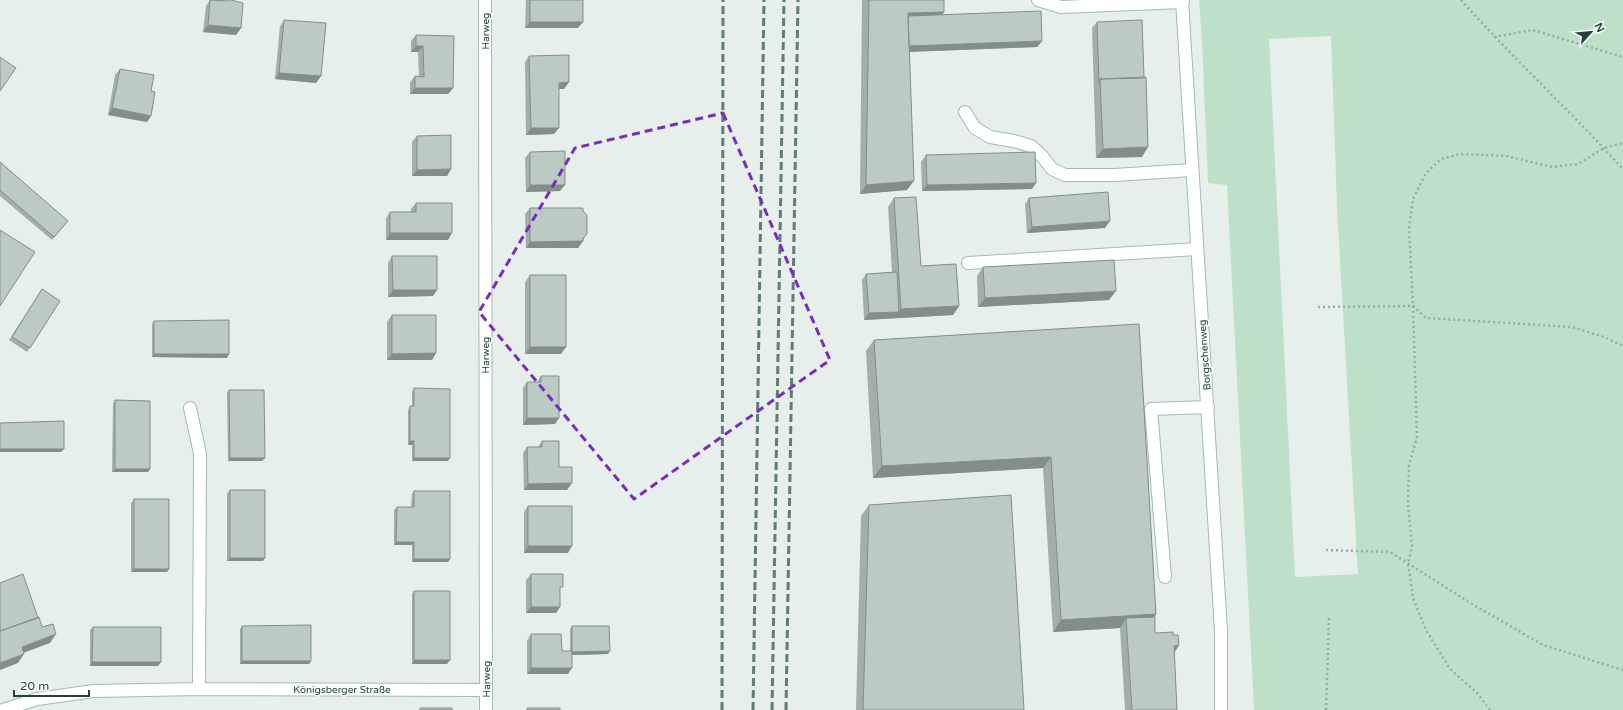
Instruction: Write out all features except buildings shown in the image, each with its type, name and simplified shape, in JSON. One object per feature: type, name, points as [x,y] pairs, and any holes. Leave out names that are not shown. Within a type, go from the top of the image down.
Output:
[{"type":"street","name":"Harweg","points":[[485,0],[486,710]]},
{"type":"street","points":[[1038,0],[1061,6],[1183,1]]},
{"type":"street","name":"Borgschenweg","points":[[1183,1],[1192,170],[1222,631],[1221,710]]},
{"type":"street","points":[[965,112],[975,128],[990,137],[1014,141],[1031,146],[1042,156],[1052,169],[1065,175],[1115,175],[1192,170]]},
{"type":"street","points":[[968,263],[1197,249]]},
{"type":"street","points":[[1165,577],[1151,409],[1208,407]]},
{"type":"street","points":[[190,408],[200,454],[199,689]]},
{"type":"street","name":"Königsberger Straße","points":[[3,710],[37,699],[94,691],[199,689],[486,690]]},
{"type":"path","points":[[1461,0],[1494,37],[1560,102],[1623,169]]},
{"type":"path","points":[[1494,37],[1533,30],[1623,56]]},
{"type":"path","points":[[1490,710],[1477,693],[1450,669],[1426,630],[1413,598],[1408,563],[1412,547],[1408,503],[1409,465],[1417,437],[1409,228],[1413,199],[1426,173],[1441,159],[1460,154],[1506,156],[1552,168],[1578,164],[1604,148],[1623,143]]},
{"type":"path","points":[[1318,307],[1413,306],[1426,318],[1572,327],[1604,337],[1623,346]]},
{"type":"path","points":[[1326,550],[1390,552],[1472,604],[1543,645],[1623,670]]},
{"type":"path","points":[[1326,710],[1329,617]]},
{"type":"highlighted area","points":[[723,113],[830,360],[634,499],[479,312],[575,148]]},
{"type":"green space","points":[[1199,0],[1623,0],[1623,710],[1254,710],[1227,185],[1208,183]],"holes":[[[1331,36],[1337,208],[1358,574],[1295,577],[1269,39]]]},
{"type":"railway","points":[[722,710],[723,0]]},
{"type":"railway","points":[[753,710],[764,0]]},
{"type":"railway","points":[[772,710],[784,0]]},
{"type":"railway","points":[[786,710],[798,0]]}]
